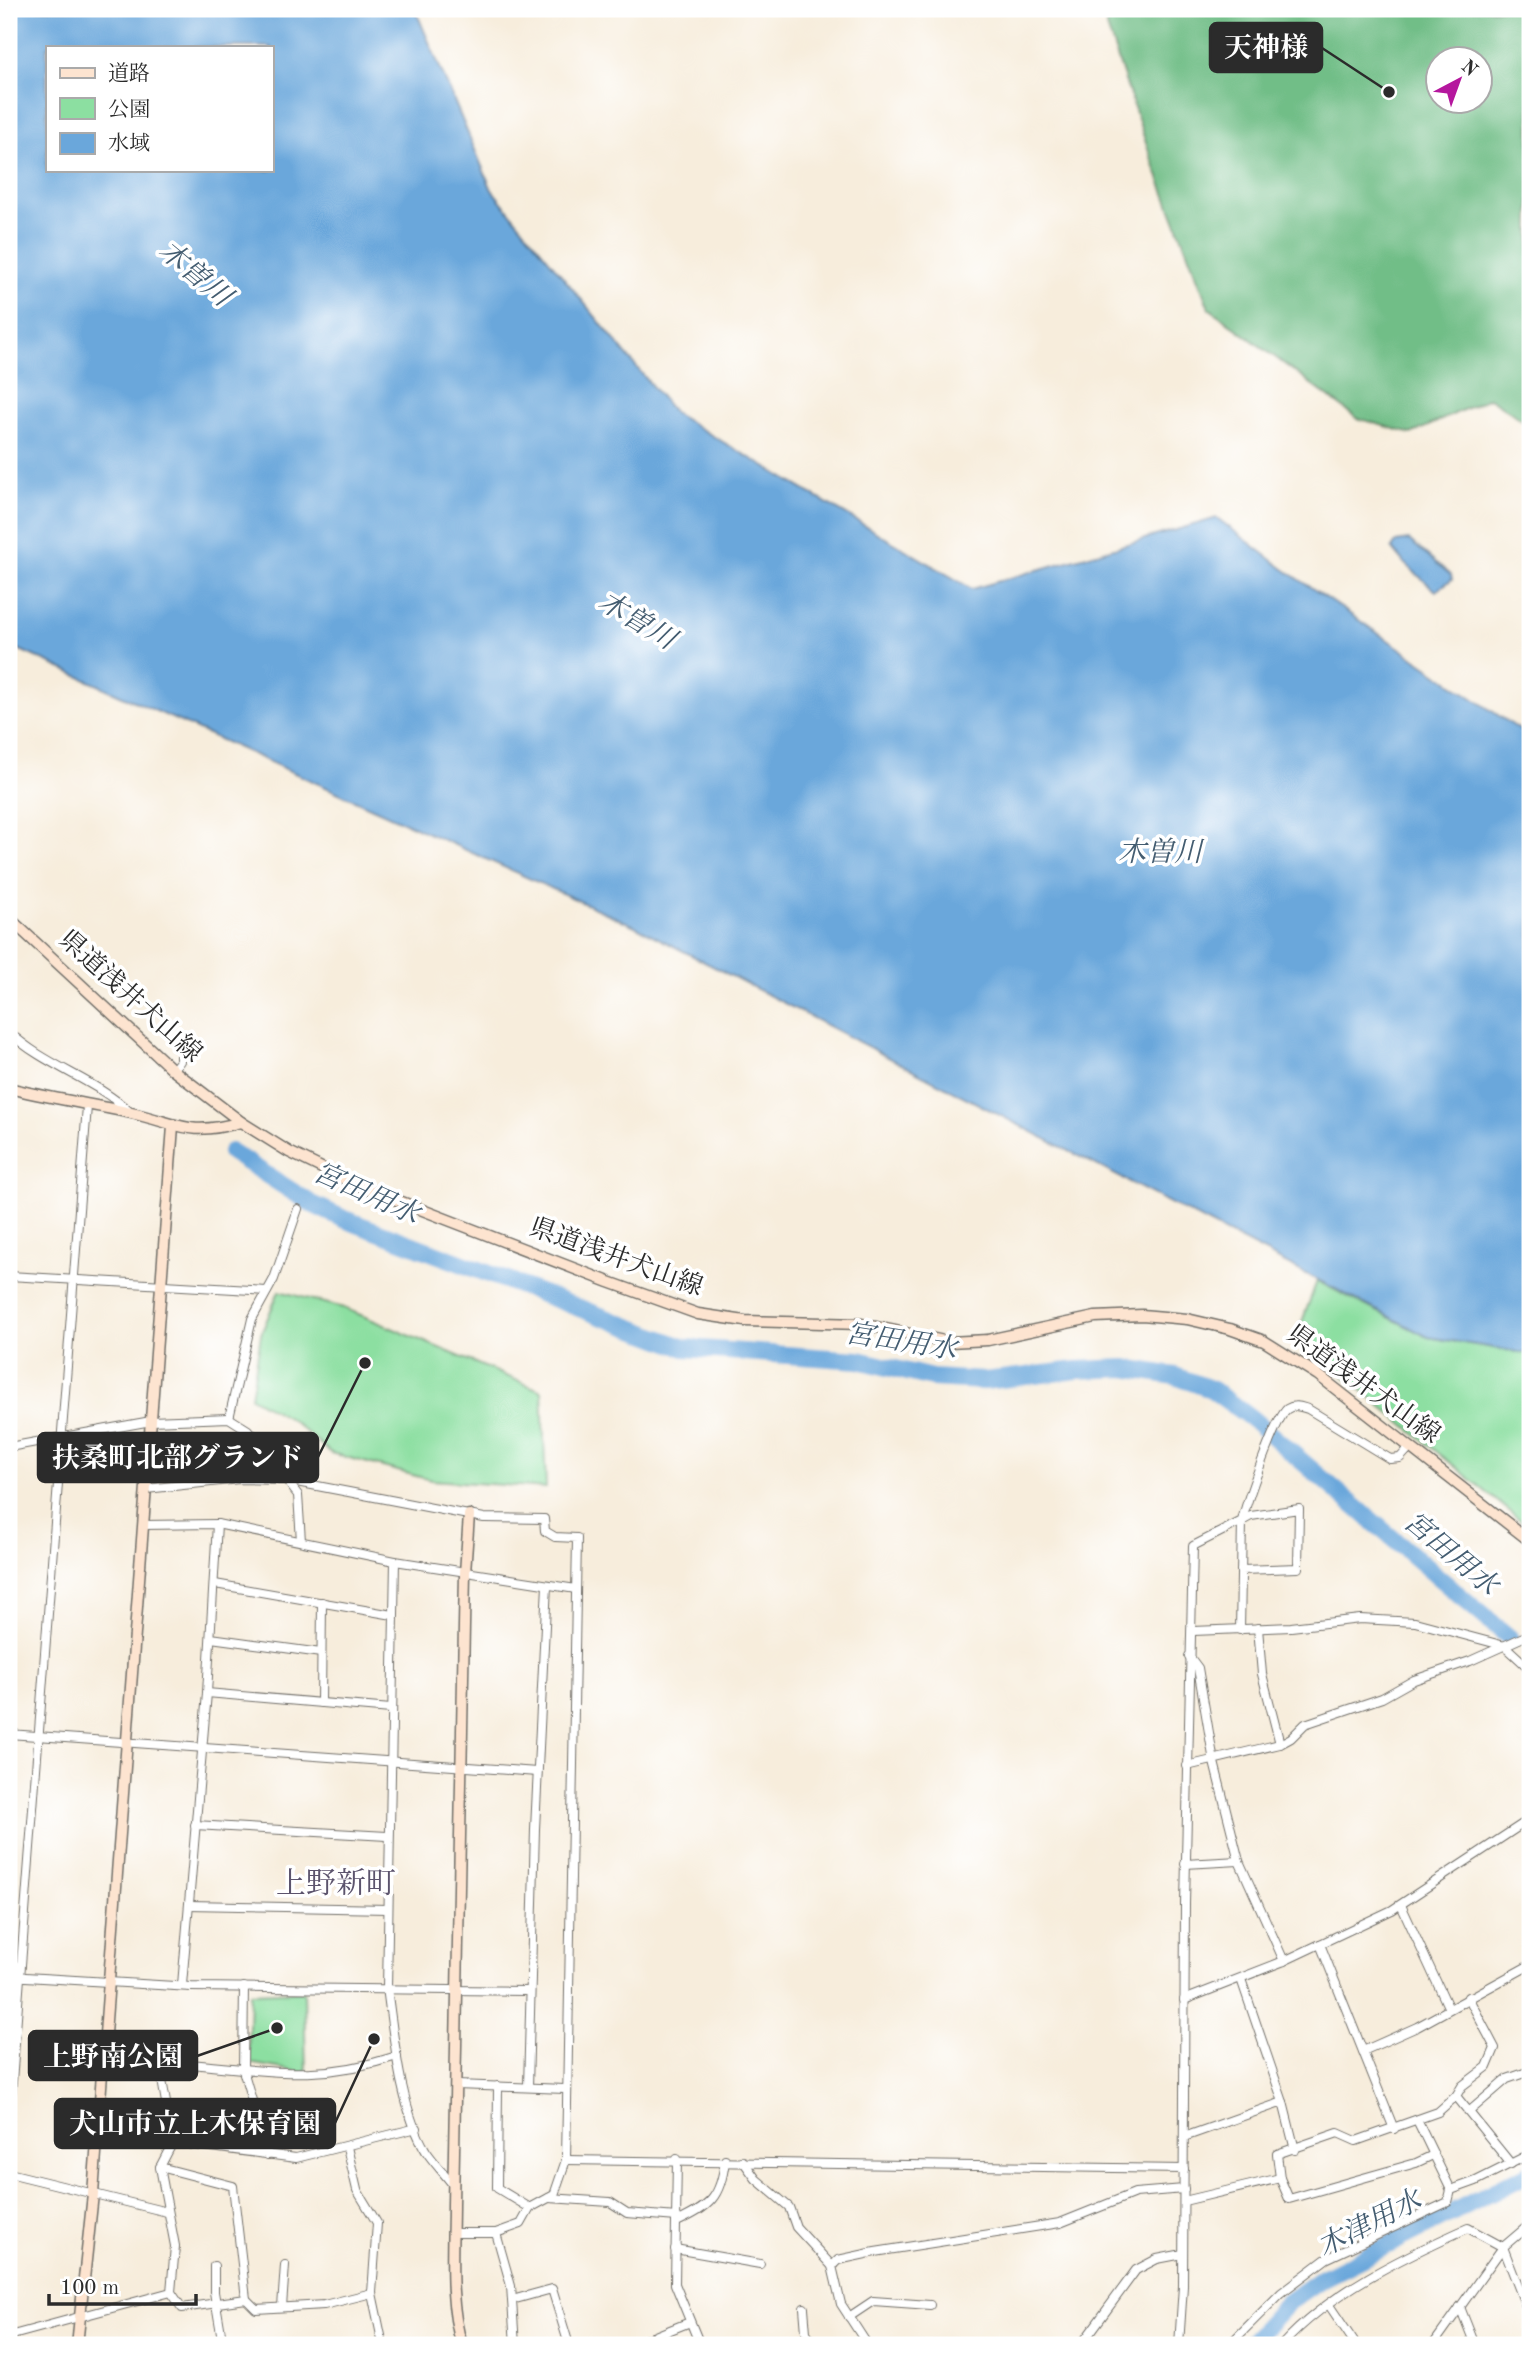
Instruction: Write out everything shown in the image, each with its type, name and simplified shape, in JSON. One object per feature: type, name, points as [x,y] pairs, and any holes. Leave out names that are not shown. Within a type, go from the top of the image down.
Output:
[{"type":"street","name":"県道浅井犬山線","points":[[9,918],[173,1070],[241,1122],[289,1152],[350,1182],[668,1305],[698,1314],[745,1321],[862,1324],[949,1342],[988,1340],[1095,1317],[1142,1315],[1187,1320],[1230,1329],[1264,1342],[1292,1357],[1530,1541]]},
{"type":"street","points":[[9,1032],[31,1051],[78,1075],[132,1113]]},
{"type":"street","points":[[173,1070],[180,1061],[180,1052]]},
{"type":"street","points":[[9,1088],[87,1106],[132,1113],[173,1126],[211,1131],[241,1122]]},
{"type":"street","points":[[9,2121],[87,1106]]},
{"type":"street","points":[[77,2345],[93,2194],[173,1126]]},
{"type":"street","points":[[229,1418],[252,1319],[267,1291],[298,1209]]},
{"type":"street","points":[[9,1276],[267,1291]]},
{"type":"street","points":[[1240,1629],[1242,1521],[1282,1416],[1296,1406],[1354,1435],[1390,1459],[1400,1458],[1410,1447]]},
{"type":"street","points":[[9,1447],[151,1421],[229,1418],[248,1430],[298,1495],[301,1541]]},
{"type":"street","points":[[146,1489],[239,1479],[288,1480],[469,1515],[544,1518],[545,1531],[555,1537],[577,1538],[565,2089],[566,2160],[554,2195],[530,2208],[521,2224],[496,2233],[453,2234]]},
{"type":"street","points":[[1179,2345],[1184,2201],[1185,1864],[1189,1656],[1193,1631],[1193,1546],[1251,1516],[1299,1509],[1298,1568],[1241,1570]]},
{"type":"street","points":[[462,2345],[456,2326],[453,2185],[459,1990],[465,1573],[469,1515]]},
{"type":"street","points":[[143,1525],[217,1524],[395,1561],[576,1589]]},
{"type":"street","points":[[182,1985],[207,1693],[217,1524]]},
{"type":"street","points":[[395,1561],[387,1836],[387,1988],[397,2056],[417,2128],[425,2150],[453,2185]]},
{"type":"street","points":[[215,1584],[393,1615]]},
{"type":"street","points":[[528,2087],[537,1772],[547,1585]]},
{"type":"street","points":[[321,1703],[322,1602]]},
{"type":"street","points":[[1193,1631],[1384,1619],[1415,1622],[1505,1646],[1530,1669]]},
{"type":"street","points":[[1258,1628],[1262,1674],[1280,1744]]},
{"type":"street","points":[[1187,1766],[1214,1762],[1280,1744],[1305,1724],[1382,1698],[1425,1675],[1530,1634]]},
{"type":"street","points":[[211,1638],[321,1653]]},
{"type":"street","points":[[1189,1656],[1198,1668],[1214,1762],[1239,1861],[1284,1961]]},
{"type":"street","points":[[207,1693],[391,1709]]},
{"type":"street","points":[[9,1734],[537,1772]]},
{"type":"street","points":[[1184,2000],[1284,1961],[1401,1905],[1530,1819]]},
{"type":"street","points":[[195,1825],[387,1836]]},
{"type":"street","points":[[1185,1864],[1239,1861]]},
{"type":"street","points":[[189,1905],[388,1909]]},
{"type":"street","points":[[1401,1905],[1449,2009]]},
{"type":"street","points":[[1320,1944],[1394,2129]]},
{"type":"street","points":[[1363,2051],[1530,1965]]},
{"type":"street","points":[[9,1976],[109,1984],[529,1991]]},
{"type":"street","points":[[1241,1979],[1283,2102],[1294,2150]]},
{"type":"street","points":[[244,1987],[243,2070],[268,2155]]},
{"type":"street","points":[[1433,2155],[1416,2163],[1289,2199],[1280,2178],[1277,2154],[1338,2133],[1356,2141],[1438,2112],[1462,2086],[1487,2067],[1495,2048],[1468,1997]]},
{"type":"street","points":[[104,2053],[159,2063],[312,2075],[341,2071],[397,2056]]},
{"type":"street","points":[[159,2063],[173,2142],[160,2166],[175,2246],[171,2292],[182,2308],[246,2299]]},
{"type":"street","points":[[1471,2110],[1507,2079],[1529,2073]]},
{"type":"street","points":[[456,2085],[565,2089]]},
{"type":"street","points":[[498,2086],[497,2188],[530,2208]]},
{"type":"street","points":[[1456,2095],[1471,2110],[1511,2164]]},
{"type":"street","points":[[1184,2137],[1283,2102]]},
{"type":"street","points":[[1229,2345],[1281,2293],[1326,2259],[1448,2202],[1451,2190],[1417,2120]]},
{"type":"street","points":[[173,2142],[296,2158],[417,2128]]},
{"type":"street","points":[[347,2147],[357,2190],[377,2223],[372,2293],[383,2345]]},
{"type":"street","points":[[1451,2190],[1530,2154]]},
{"type":"street","points":[[566,2160],[677,2159],[1184,2169]]},
{"type":"street","points":[[677,2159],[675,2284],[700,2345]]},
{"type":"street","points":[[549,2198],[610,2202],[627,2213],[677,2220],[697,2213],[720,2191],[725,2160]]},
{"type":"street","points":[[743,2161],[756,2179],[789,2207],[796,2227],[832,2266],[841,2304],[864,2344]]},
{"type":"street","points":[[160,2166],[233,2186],[246,2299],[257,2309],[334,2303],[372,2293]]},
{"type":"street","points":[[9,2173],[167,2212]]},
{"type":"street","points":[[1184,2201],[1280,2178]]},
{"type":"street","points":[[832,2266],[838,2260],[876,2252],[1060,2223],[1135,2193],[1184,2189]]},
{"type":"street","points":[[1433,2345],[1503,2247],[1530,2224]]},
{"type":"street","points":[[1282,2345],[1329,2305],[1384,2271],[1468,2228],[1503,2247],[1530,2317]]},
{"type":"street","points":[[496,2233],[512,2300],[515,2345]]},
{"type":"street","points":[[675,2249],[760,2264]]},
{"type":"street","points":[[1081,2345],[1136,2270],[1157,2259],[1183,2254]]},
{"type":"street","points":[[282,2307],[285,2265]]},
{"type":"street","points":[[214,2266],[215,2304],[223,2345]]},
{"type":"street","points":[[512,2300],[552,2289],[569,2345]]},
{"type":"street","points":[[9,2336],[171,2292]]},
{"type":"street","points":[[849,2317],[873,2301],[930,2305]]},
{"type":"street","points":[[1329,2305],[1356,2345]]},
{"type":"street","points":[[1460,2307],[1475,2345]]},
{"type":"street","points":[[804,2308],[806,2332],[814,2345]]},
{"type":"street","points":[[633,2345],[690,2322]]},
{"type":"green space","points":[[1101,9],[1530,9],[1530,425],[1489,398],[1411,434],[1357,418],[1209,308],[1149,152]]},
{"type":"green space","points":[[1317,1281],[1428,1337],[1530,1354],[1530,1528],[1348,1379],[1295,1341]]},
{"type":"green space","points":[[279,1291],[344,1308],[542,1391],[546,1488],[431,1480],[331,1453],[293,1421],[251,1397],[261,1334]]},
{"type":"green space","points":[[304,1991],[306,2073],[248,2063],[250,1993]]},
{"type":"water","name":"木曽川","points":[[9,9],[415,9],[492,190],[674,413],[972,589],[1217,518],[1284,569],[1530,737],[1530,1354],[1428,1337],[635,926],[9,645]]},
{"type":"water","points":[[1409,540],[1451,575],[1452,579],[1436,591],[1405,564],[1392,548],[1396,542]]},
{"type":"waterway","name":"宮田用水","points":[[231,1152],[312,1204],[344,1219],[685,1348],[859,1360],[932,1378],[984,1381],[1077,1370],[1125,1368],[1175,1376],[1211,1389],[1251,1418],[1511,1639]]},
{"type":"waterway","name":"木津用水","points":[[1249,2345],[1288,2302],[1319,2280],[1530,2173]]},
{"type":"place","name":"天神様","points":[[1389,92]]},
{"type":"place","name":"扶桑町北部グランド","points":[[365,1363]]},
{"type":"place","name":"上野南公園","points":[[277,2028]]},
{"type":"place","name":"犬山市立上木保育園","points":[[374,2039]]},
{"type":"district","name":"上野新町","points":[[336,1885]]}]
